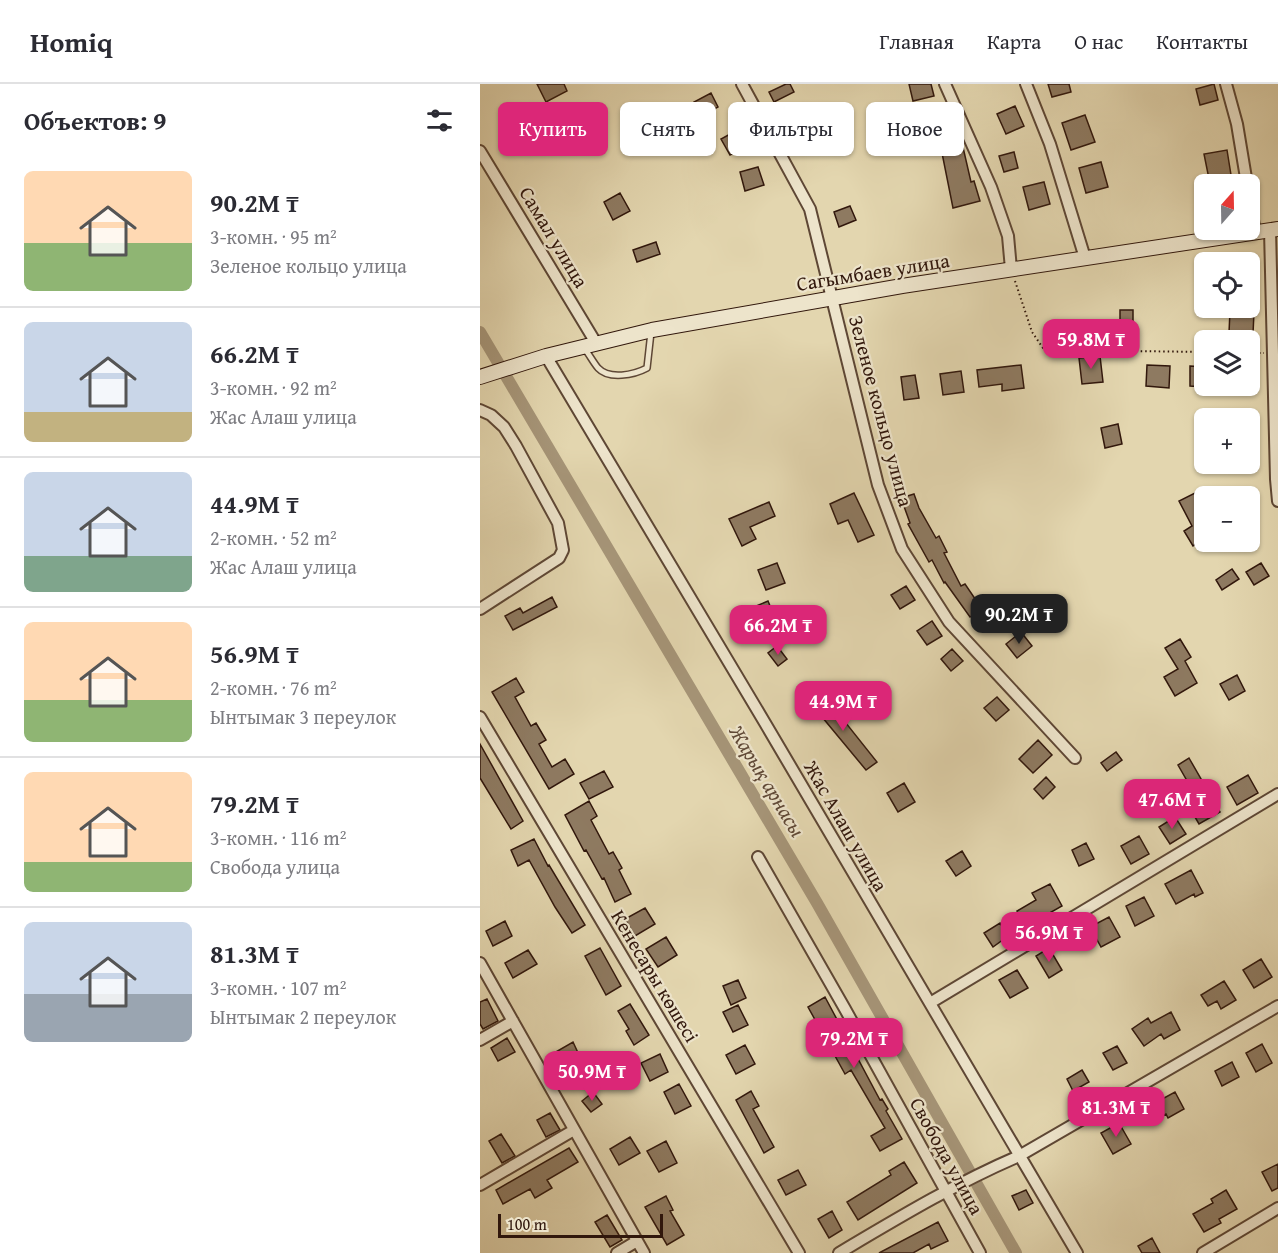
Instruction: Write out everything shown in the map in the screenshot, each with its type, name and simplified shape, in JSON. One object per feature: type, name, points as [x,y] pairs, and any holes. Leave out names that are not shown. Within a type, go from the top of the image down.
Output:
[{"type":"street","name":"Зеленое кольцо улица","points":[[742,84],[810,209],[878,485],[902,549],[949,622],[1075,758]]},
{"type":"street","points":[[945,84],[991,187],[1008,236],[1011,269]]},
{"type":"street","points":[[1026,84],[1050,144],[1084,258]]},
{"type":"street","points":[[1226,84],[1237,124],[1245,174]]},
{"type":"street","name":"Самал улица","points":[[480,151],[590,345]]},
{"type":"street","points":[[1274,230],[1278,501]]},
{"type":"street","name":"Сагымбаев улица","points":[[485,375],[546,356],[652,330],[832,297],[1202,240]]},
{"type":"street","name":"Жас Алаш улица","points":[[546,356],[1077,1253]]},
{"type":"street","points":[[480,410],[491,415],[504,427],[558,523],[563,550],[559,558],[480,609]]},
{"type":"street","name":"Кенесары көшесі","points":[[480,717],[799,1253]]},
{"type":"street","points":[[930,1004],[1278,794]]},
{"type":"street","name":"Свобода улица","points":[[758,857],[980,1253]]},
{"type":"street","points":[[480,963],[644,1253]]},
{"type":"street","points":[[839,1253],[945,1190],[965,1183],[1020,1156],[1278,1006]]},
{"type":"street","points":[[480,1040],[513,1021]]},
{"type":"street","points":[[480,1185],[574,1130]]},
{"type":"street","points":[[1203,1253],[1278,1208]]},
{"type":"street","points":[[617,1253],[637,1241]]},
{"type":"lane","points":[[590,345],[599,370],[618,376],[639,372],[647,368],[652,330]]},
{"type":"path","points":[[1011,269],[1032,332],[1043,348],[1194,352]]},
{"type":"building","points":[[537,84],[564,84],[567,91],[546,102]]},
{"type":"building","points":[[790,84],[794,92],[774,102],[769,92]]},
{"type":"building","points":[[909,84],[931,84],[934,96],[913,101]]},
{"type":"building","points":[[1048,84],[1069,84],[1071,92],[1052,97]]},
{"type":"building","points":[[1214,84],[1218,100],[1200,105],[1196,89]]},
{"type":"building","points":[[711,93],[716,102],[694,102]]},
{"type":"building","points":[[1015,106],[1024,126],[1006,134],[997,114]]},
{"type":"building","points":[[1085,115],[1095,142],[1071,150],[1062,123]]},
{"type":"building","points":[[728,135],[728,151],[721,139]]},
{"type":"building","points":[[1227,150],[1231,174],[1208,174],[1204,154]]},
{"type":"building","points":[[964,152],[971,182],[974,181],[980,201],[953,208],[943,156],[964,156]]},
{"type":"building","points":[[1014,152],[1018,168],[1004,172],[999,156]]},
{"type":"building","points":[[1101,162],[1108,187],[1086,193],[1079,168]]},
{"type":"building","points":[[758,167],[764,185],[745,191],[740,172]]},
{"type":"building","points":[[1044,182],[1050,204],[1029,210],[1023,187]]},
{"type":"building","points":[[620,193],[630,211],[613,220],[604,202]]},
{"type":"building","points":[[850,206],[856,220],[839,227],[834,212]]},
{"type":"building","points":[[656,242],[660,254],[637,262],[633,250]]},
{"type":"building","points":[[1120,310],[1133,310],[1133,334],[1120,334]]},
{"type":"building","points":[[1230,318],[1254,318],[1253,330],[1229,330]]},
{"type":"building","points":[[1100,356],[1103,382],[1082,384],[1079,358]]},
{"type":"building","points":[[1021,365],[1024,388],[1002,391],[1002,384],[979,387],[977,370]]},
{"type":"building","points":[[1147,365],[1170,366],[1169,388],[1146,386]]},
{"type":"building","points":[[1190,366],[1194,366],[1194,386],[1190,386]]},
{"type":"building","points":[[961,371],[964,392],[943,395],[940,374]]},
{"type":"building","points":[[915,375],[919,398],[904,400],[901,377]]},
{"type":"building","points":[[1118,424],[1122,444],[1105,448],[1101,428]]},
{"type":"building","points":[[854,493],[874,535],[858,542],[848,520],[838,524],[830,504]]},
{"type":"building","points":[[914,494],[936,538],[939,536],[947,552],[944,553],[961,586],[965,584],[982,609],[970,617],[944,583],[932,560],[929,562],[908,524],[910,523],[901,498]]},
{"type":"building","points":[[1194,494],[1193,546],[1184,531],[1192,526],[1179,501]]},
{"type":"building","points":[[769,502],[775,516],[750,527],[756,539],[742,546],[729,519]]},
{"type":"building","points":[[777,563],[785,583],[766,590],[758,570]]},
{"type":"building","points":[[1261,563],[1269,576],[1254,585],[1246,572]]},
{"type":"building","points":[[1232,569],[1239,579],[1222,590],[1216,580]]},
{"type":"building","points":[[906,586],[915,600],[900,609],[891,595]]},
{"type":"building","points":[[552,597],[557,607],[513,630],[505,616],[520,608],[523,613]]},
{"type":"building","points":[[768,601],[779,628],[765,634],[754,607]]},
{"type":"building","points":[[932,621],[942,636],[927,645],[917,631]]},
{"type":"building","points":[[1021,632],[1032,646],[1017,658],[1006,644]]},
{"type":"building","points":[[1180,639],[1191,657],[1185,661],[1197,683],[1175,696],[1164,677],[1178,669],[1165,648]]},
{"type":"building","points":[[777,646],[787,659],[778,666],[768,653]]},
{"type":"building","points":[[952,649],[963,661],[951,671],[941,659]]},
{"type":"building","points":[[1237,675],[1245,691],[1229,700],[1220,684]]},
{"type":"building","points":[[516,678],[524,692],[515,697],[531,726],[536,723],[546,740],[539,744],[552,767],[565,759],[574,774],[549,789],[492,692]]},
{"type":"building","points":[[818,692],[877,762],[866,770],[808,700]]},
{"type":"building","points":[[997,697],[1009,710],[996,721],[984,708]]},
{"type":"building","points":[[1038,740],[1052,755],[1033,773],[1019,759]]},
{"type":"building","points":[[480,744],[523,821],[511,829],[480,778]]},
{"type":"building","points":[[1116,752],[1122,760],[1107,771],[1101,763]]},
{"type":"building","points":[[1189,758],[1220,812],[1199,824],[1188,805],[1198,800],[1178,765]]},
{"type":"building","points":[[604,771],[613,787],[589,799],[580,783]]},
{"type":"building","points":[[1248,775],[1258,793],[1237,805],[1227,787]]},
{"type":"building","points":[[1046,777],[1055,787],[1043,799],[1034,789]]},
{"type":"building","points":[[904,783],[915,802],[898,812],[887,793]]},
{"type":"building","points":[[589,801],[597,816],[591,820],[609,854],[613,852],[622,868],[619,870],[631,894],[615,902],[604,878],[602,879],[586,850],[584,851],[565,815]]},
{"type":"building","points":[[1175,817],[1186,834],[1170,844],[1159,827]]},
{"type":"building","points":[[1139,836],[1149,854],[1131,864],[1121,846]]},
{"type":"building","points":[[534,839],[585,925],[572,933],[529,860],[518,866],[511,850]]},
{"type":"building","points":[[1086,843],[1094,859],[1079,866],[1072,850]]},
{"type":"building","points":[[962,851],[971,866],[956,876],[946,861]]},
{"type":"building","points":[[1191,870],[1203,893],[1195,897],[1194,894],[1176,904],[1165,884]]},
{"type":"building","points":[[1050,884],[1062,906],[1025,927],[1017,911],[1036,900],[1032,893]]},
{"type":"building","points":[[1144,897],[1154,916],[1135,926],[1126,906]]},
{"type":"building","points":[[645,908],[655,924],[635,936],[625,919]]},
{"type":"building","points":[[1109,917],[1120,937],[1101,947],[1090,927]]},
{"type":"building","points":[[505,921],[512,936],[493,946],[486,931]]},
{"type":"building","points":[[1000,923],[1008,936],[993,947],[984,933]]},
{"type":"building","points":[[666,937],[677,955],[658,967],[646,949]]},
{"type":"building","points":[[600,948],[621,986],[606,995],[585,956]]},
{"type":"building","points":[[1049,948],[1062,970],[1049,978],[1036,956]]},
{"type":"building","points":[[528,950],[537,964],[513,978],[505,963]]},
{"type":"building","points":[[1261,959],[1272,977],[1254,988],[1243,970]]},
{"type":"building","points":[[1017,970],[1028,988],[1010,998],[999,980]]},
{"type":"building","points":[[738,980],[746,998],[731,1005],[723,986]]},
{"type":"building","points":[[1224,981],[1236,1000],[1221,1009],[1217,1001],[1208,1006],[1201,995]]},
{"type":"building","points":[[825,997],[880,1100],[882,1099],[888,1109],[886,1111],[902,1139],[880,1151],[871,1136],[885,1128],[851,1070],[845,1074],[808,1007]]},
{"type":"building","points":[[487,999],[498,1021],[483,1029],[480,1024],[480,1002]]},
{"type":"building","points":[[630,1004],[649,1035],[634,1045],[626,1031],[629,1029],[618,1011]]},
{"type":"building","points":[[738,1005],[748,1025],[733,1032],[723,1012]]},
{"type":"building","points":[[1171,1012],[1180,1030],[1164,1039],[1161,1034],[1144,1046],[1132,1029],[1148,1018],[1151,1023]]},
{"type":"building","points":[[507,1038],[515,1052],[498,1061],[491,1048]]},
{"type":"building","points":[[573,1042],[585,1068],[569,1077],[554,1053]]},
{"type":"building","points":[[1262,1044],[1272,1063],[1256,1072],[1246,1053]]},
{"type":"building","points":[[745,1045],[755,1064],[736,1074],[726,1055]]},
{"type":"building","points":[[1117,1046],[1127,1063],[1113,1070],[1103,1053]]},
{"type":"building","points":[[660,1054],[668,1072],[650,1081],[641,1063]]},
{"type":"building","points":[[1232,1062],[1239,1077],[1222,1086],[1215,1071]]},
{"type":"building","points":[[1082,1070],[1089,1082],[1073,1091],[1067,1079]]},
{"type":"building","points":[[679,1084],[691,1106],[675,1114],[664,1092]]},
{"type":"building","points":[[751,1091],[759,1106],[753,1109],[774,1147],[764,1153],[736,1100]]},
{"type":"building","points":[[593,1092],[602,1104],[591,1112],[582,1101]]},
{"type":"building","points":[[1175,1092],[1184,1109],[1168,1118],[1166,1114],[1149,1123],[1142,1110]]},
{"type":"building","points":[[550,1113],[560,1130],[546,1137],[537,1120]]},
{"type":"building","points":[[1119,1123],[1131,1144],[1113,1154],[1101,1133]]},
{"type":"building","points":[[501,1134],[515,1156],[502,1163],[489,1141]]},
{"type":"building","points":[[630,1137],[640,1153],[619,1165],[610,1149]]},
{"type":"building","points":[[666,1141],[677,1163],[659,1172],[647,1151]]},
{"type":"building","points":[[569,1148],[578,1162],[547,1180],[552,1188],[535,1198],[530,1189],[503,1204],[496,1190]]},
{"type":"building","points":[[904,1162],[917,1183],[858,1220],[847,1202],[891,1175],[889,1171]]},
{"type":"building","points":[[1278,1164],[1278,1188],[1272,1191],[1262,1172]]},
{"type":"building","points":[[798,1170],[806,1185],[786,1195],[778,1180]]},
{"type":"building","points":[[1026,1190],[1033,1203],[1019,1210],[1012,1196]]},
{"type":"building","points":[[1226,1190],[1237,1209],[1219,1219],[1221,1223],[1204,1232],[1193,1214],[1213,1203],[1211,1199]]},
{"type":"building","points":[[666,1196],[673,1210],[670,1211],[684,1235],[667,1245],[645,1207]]},
{"type":"building","points":[[832,1211],[842,1230],[829,1238],[818,1219]]},
{"type":"building","points":[[607,1215],[622,1240],[610,1247],[595,1222]]},
{"type":"building","points":[[938,1222],[948,1241],[931,1249],[929,1244],[913,1253],[879,1253]]},
{"type":"building","points":[[1152,1238],[1160,1253],[1142,1253],[1138,1246]]},
{"type":"waterway","name":"Жарық арнасы","points":[[480,332],[817,903],[1016,1253]]}]
